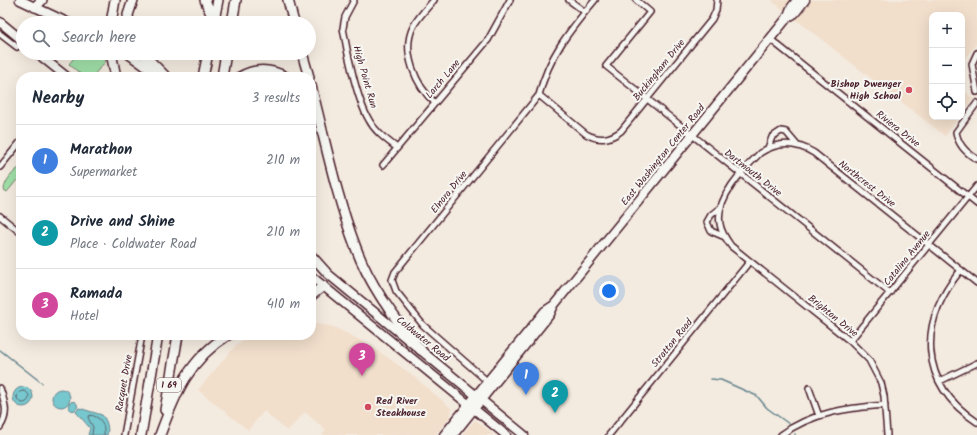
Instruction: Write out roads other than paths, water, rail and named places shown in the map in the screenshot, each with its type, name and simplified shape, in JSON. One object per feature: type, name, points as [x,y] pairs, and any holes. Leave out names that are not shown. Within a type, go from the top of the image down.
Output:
[{"type":"highway","points":[[35,7],[42,0]]},
{"type":"highway","points":[[112,16],[115,0]]},
{"type":"highway","points":[[128,16],[133,0]]},
{"type":"highway","points":[[206,0],[211,16]]},
{"type":"highway","points":[[215,16],[218,0]]},
{"type":"highway","points":[[233,16],[236,0]]},
{"type":"highway","points":[[288,0],[292,16]]},
{"type":"highway","points":[[112,60],[115,72]]},
{"type":"highway","points":[[149,60],[161,72]]},
{"type":"highway","points":[[204,72],[207,60]]},
{"type":"highway","points":[[223,72],[225,60]]},
{"type":"highway","points":[[304,60],[308,72]]},
{"type":"highway","points":[[253,72],[275,72]]},
{"type":"highway","points":[[316,105],[344,213],[356,249],[378,293],[404,330],[421,350]]},
{"type":"highway","points":[[316,292],[323,286]]},
{"type":"highway","name":"I 69","points":[[141,435],[157,340]]},
{"type":"highway","name":"I 69","points":[[160,435],[177,340]]},
{"type":"highway","points":[[160,435],[170,406],[184,377],[200,357],[222,340]]},
{"type":"main road","points":[[20,0],[54,16]]},
{"type":"main road","name":"East Washington Center Road","points":[[479,398],[487,382],[546,311],[554,305],[692,136],[787,18],[797,0]]},
{"type":"main road","name":"East Washington Center Road","points":[[787,18],[795,13],[805,0]]},
{"type":"main road","points":[[0,22],[16,40]]},
{"type":"main road","points":[[46,60],[61,72]]},
{"type":"main road","points":[[137,60],[153,72]]},
{"type":"main road","name":"Coldwater Road","points":[[316,261],[328,274],[524,435]]},
{"type":"main road","points":[[316,280],[506,435]]},
{"type":"main road","name":"East Washington Center Road","points":[[444,435],[479,398],[550,314],[554,305]]},
{"type":"main road","name":"East Washington Center Road","points":[[453,435],[471,407]]},
{"type":"street","name":"High Point Run","points":[[354,0],[345,17],[344,28],[345,41],[362,106],[369,121],[378,132],[397,148]]},
{"type":"street","points":[[434,0],[413,28],[409,50],[413,70],[419,85],[434,103]]},
{"type":"street","name":"Larch Lane","points":[[383,165],[488,40],[510,0]]},
{"type":"street","points":[[569,0],[585,12]]},
{"type":"street","name":"Elnora Drive","points":[[487,382],[429,332],[396,291],[392,280],[395,272],[539,96],[543,81],[559,45],[595,0]]},
{"type":"street","name":"Dartmouth Drive","points":[[636,0],[650,12],[606,66],[890,293]]},
{"type":"street","name":"Buckingham Drive","points":[[539,96],[586,134],[594,138],[603,139],[613,137],[621,131],[712,19],[716,10],[717,0]]},
{"type":"street","points":[[0,34],[16,42]]},
{"type":"street","name":"Riviera Drive","points":[[770,39],[977,204]]},
{"type":"street","points":[[977,53],[972,64],[977,92]]},
{"type":"street","points":[[977,103],[956,132],[962,146],[970,155],[977,159]]},
{"type":"street","points":[[741,175],[753,160],[768,148],[772,137],[781,131],[786,132],[797,145]]},
{"type":"street","name":"Northcrest Drive","points":[[768,148],[777,145],[797,145],[814,153],[977,283]]},
{"type":"street","points":[[0,167],[16,148]]},
{"type":"street","name":"Brighton Drive","points":[[741,175],[729,191],[721,207],[720,224],[725,237],[731,246],[850,341],[869,360],[881,383],[885,405],[887,435]]},
{"type":"street","name":"Catalina Avenue","points":[[850,341],[977,186]]},
{"type":"street","name":"Brighton Drive","points":[[721,207],[711,215],[707,222],[711,231],[725,237]]},
{"type":"street","points":[[0,216],[16,229]]},
{"type":"street","name":"Stratton Road","points":[[609,435],[750,261]]},
{"type":"street","points":[[961,270],[942,297],[933,317],[930,339],[932,358],[940,381],[948,395],[960,409],[977,422]]},
{"type":"street","name":"Racquet Drive","points":[[124,435],[141,340]]},
{"type":"street","points":[[940,381],[977,363]]},
{"type":"street","points":[[0,388],[5,401],[6,415],[0,427]]},
{"type":"street","points":[[809,388],[819,416]]},
{"type":"street","points":[[780,435],[803,422],[819,416],[849,408],[885,405]]},
{"type":"water","points":[[19,387],[27,387],[33,393],[33,401],[27,407],[19,407],[13,401],[13,393]]},
{"type":"water","points":[[61,389],[67,392],[70,398],[67,404],[61,407],[55,404],[52,398],[55,392]]},
{"type":"water","points":[[73,401],[78,406],[73,411],[68,406]]},
{"type":"water","points":[[79,408],[102,415],[107,425],[107,435],[88,435],[90,428],[76,412]]},
{"type":"waterway","points":[[0,350],[42,383]]},
{"type":"waterway","points":[[711,379],[721,380],[757,396],[767,408],[789,424]]},
{"type":"place","name":"Bishop Dwenger High School","points":[[909,90]]},
{"type":"place","name":"Ramada","points":[[362,376]]},
{"type":"place","name":"Marathon","points":[[526,395]]},
{"type":"place","name":"Red River Steakhouse","points":[[368,407]]},
{"type":"place","name":"Drive and Shine","points":[[555,413]]}]
